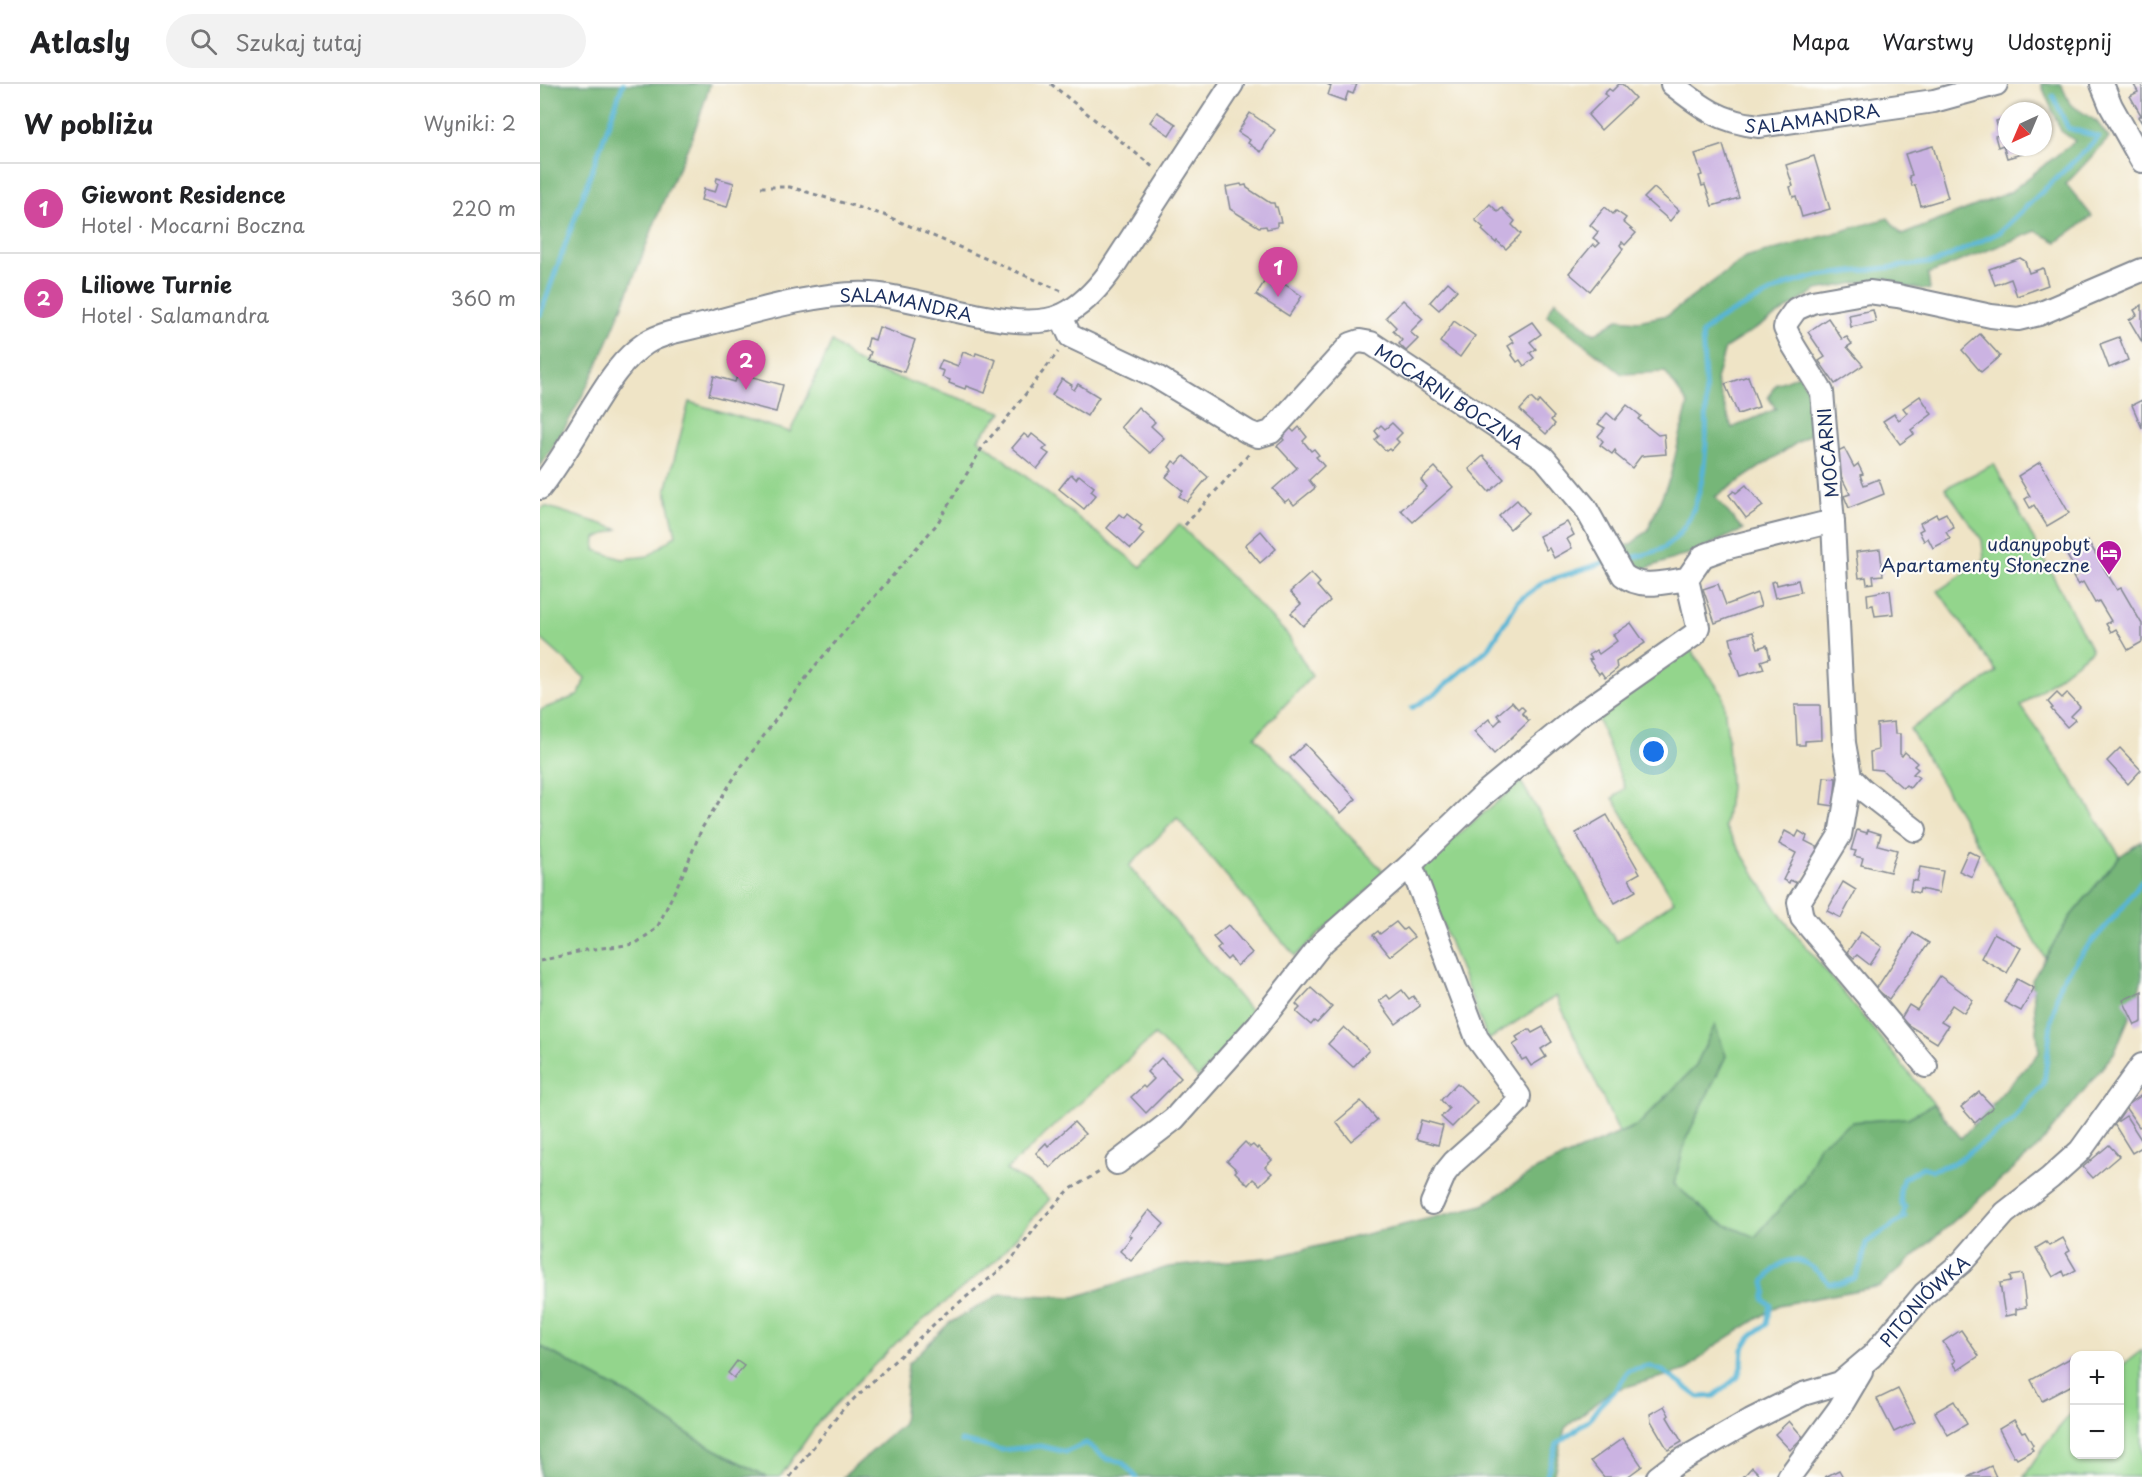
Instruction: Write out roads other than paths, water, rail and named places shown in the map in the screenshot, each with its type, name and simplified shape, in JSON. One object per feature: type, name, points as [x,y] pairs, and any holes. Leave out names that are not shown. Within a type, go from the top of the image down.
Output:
[{"type":"street","points":[[1070,319],[1109,273],[1232,84]]},
{"type":"street","name":"SALAMANDRA","points":[[1672,84],[1698,105],[1715,115],[1732,122],[1759,126],[1934,101],[1996,84]]},
{"type":"street","points":[[2102,84],[2111,106],[2142,161]]},
{"type":"street","name":"MOCARNI","points":[[1926,1066],[1802,918],[1799,903],[1840,835],[1850,777],[1844,743],[1833,523],[1822,392],[1785,328],[1796,309],[1812,302],[1869,292],[1899,296],[1991,316],[2018,319],[2039,314],[2142,270]]},
{"type":"street","name":"SALAMANDRA","points":[[540,488],[557,466],[620,367],[634,352],[662,335],[751,313],[844,294],[892,296],[1013,322],[1070,319]]},
{"type":"street","name":"MOCARNI BOCZNA","points":[[1070,319],[1155,376],[1255,436],[1271,432],[1351,344],[1360,341],[1371,343],[1544,458],[1585,507],[1623,575],[1632,582],[1648,585],[1687,579]]},
{"type":"street","points":[[1117,1163],[1174,1119],[1258,1025],[1323,942],[1409,866],[1486,792],[1578,716],[1695,634],[1698,627],[1687,579],[1703,556],[1799,529],[1833,523]]},
{"type":"street","points":[[1850,777],[1915,830]]},
{"type":"street","points":[[1409,866],[1414,873],[1477,1038],[1519,1096],[1518,1102],[1445,1173],[1432,1203]]},
{"type":"street","name":"PITONIÓWKA","points":[[1658,1477],[1675,1464],[1751,1420],[1803,1394],[1840,1383],[1872,1356],[1924,1294],[1962,1262],[2005,1214],[2080,1151],[2142,1065]]},
{"type":"street","points":[[1789,1477],[1839,1409],[1872,1356]]},
{"type":"waterway","points":[[540,315],[623,84]]},
{"type":"waterway","points":[[1620,559],[1650,553],[1665,547],[1683,529],[1695,506],[1706,448],[1702,333],[1719,319],[1786,285],[1817,276],[1937,262],[2000,232],[2099,137],[2068,128],[2053,96]]},
{"type":"waterway","points":[[1412,708],[1436,693],[1489,648],[1518,601],[1544,582],[1608,561]]},
{"type":"waterway","points":[[1546,1477],[1557,1444],[1589,1420],[1616,1389],[1628,1371],[1648,1366],[1663,1371],[1699,1397],[1714,1396],[1738,1377],[1743,1349],[1751,1336],[1767,1324],[1771,1305],[1764,1300],[1766,1291],[1764,1282],[1772,1271],[1781,1264],[1796,1260],[1821,1274],[1829,1283],[1842,1283],[1855,1278],[1862,1263],[1866,1243],[1905,1217],[1900,1189],[1903,1179],[1923,1167],[1932,1170],[1954,1163],[2012,1122],[2027,1101],[2044,1084],[2051,1023],[2060,983],[2083,952],[2123,907],[2142,880]]},
{"type":"waterway","points":[[961,1441],[1002,1450],[1040,1446],[1066,1452],[1086,1443],[1107,1459],[1122,1462],[1136,1477]]},
{"type":"place","name":"Giewont Residence","points":[[1278,297]]},
{"type":"place","name":"Liliowe Turnie","points":[[746,390]]},
{"type":"place","name":"udanypobyt Apartamenty Słoneczne","points":[[2109,576]]}]
